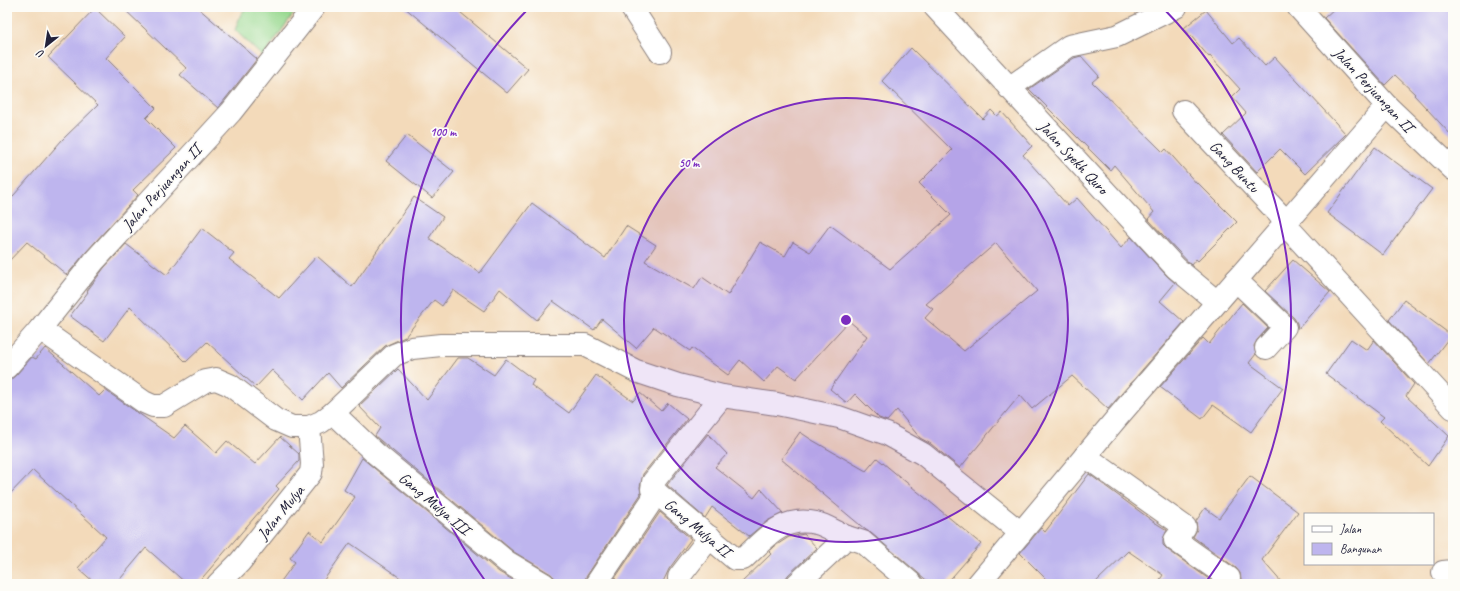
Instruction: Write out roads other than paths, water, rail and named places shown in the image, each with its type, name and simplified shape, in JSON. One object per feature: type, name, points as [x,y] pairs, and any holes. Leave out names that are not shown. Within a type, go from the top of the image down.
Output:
[{"type":"street","name":"Jalan Perjuangan II","points":[[7,367],[40,329],[95,260],[231,112],[314,7]]},
{"type":"street","points":[[631,7],[660,52]]},
{"type":"street","name":"Jalan Syekh Quro","points":[[936,7],[1176,268],[1217,302]]},
{"type":"street","points":[[1009,88],[1069,46],[1117,36],[1176,7]]},
{"type":"street","name":"Jalan Perjuangan II","points":[[1298,7],[1387,106],[1449,157]]},
{"type":"street","points":[[978,584],[1285,222],[1387,106]]},
{"type":"street","name":"Gang Buntu","points":[[1183,111],[1278,213],[1292,232],[1453,408]]},
{"type":"street","points":[[1236,280],[1285,327],[1266,348]]},
{"type":"street","points":[[40,329],[144,402],[153,406],[164,406],[205,381],[216,379],[230,385],[276,420],[292,427],[309,427],[321,422],[333,413],[394,355],[412,348],[441,345],[585,345],[636,371],[678,385],[722,396],[777,404],[839,417],[887,434],[923,454],[1021,533]]},
{"type":"street","name":"Gang Mulya II","points":[[722,396],[653,482],[652,489],[735,559],[743,559],[779,527],[794,522],[816,523],[847,537],[863,542],[912,584]]},
{"type":"street","name":"Gang Mulya III","points":[[333,413],[375,453],[507,562],[544,584]]},
{"type":"street","name":"Jalan Mulya","points":[[218,584],[240,562],[311,473],[312,464],[309,427]]},
{"type":"street","points":[[1085,456],[1185,528],[1175,540],[1229,578]]},
{"type":"street","points":[[596,584],[657,493]]},
{"type":"street","points":[[679,584],[679,576],[710,537]]},
{"type":"street","points":[[798,584],[847,537]]}]
